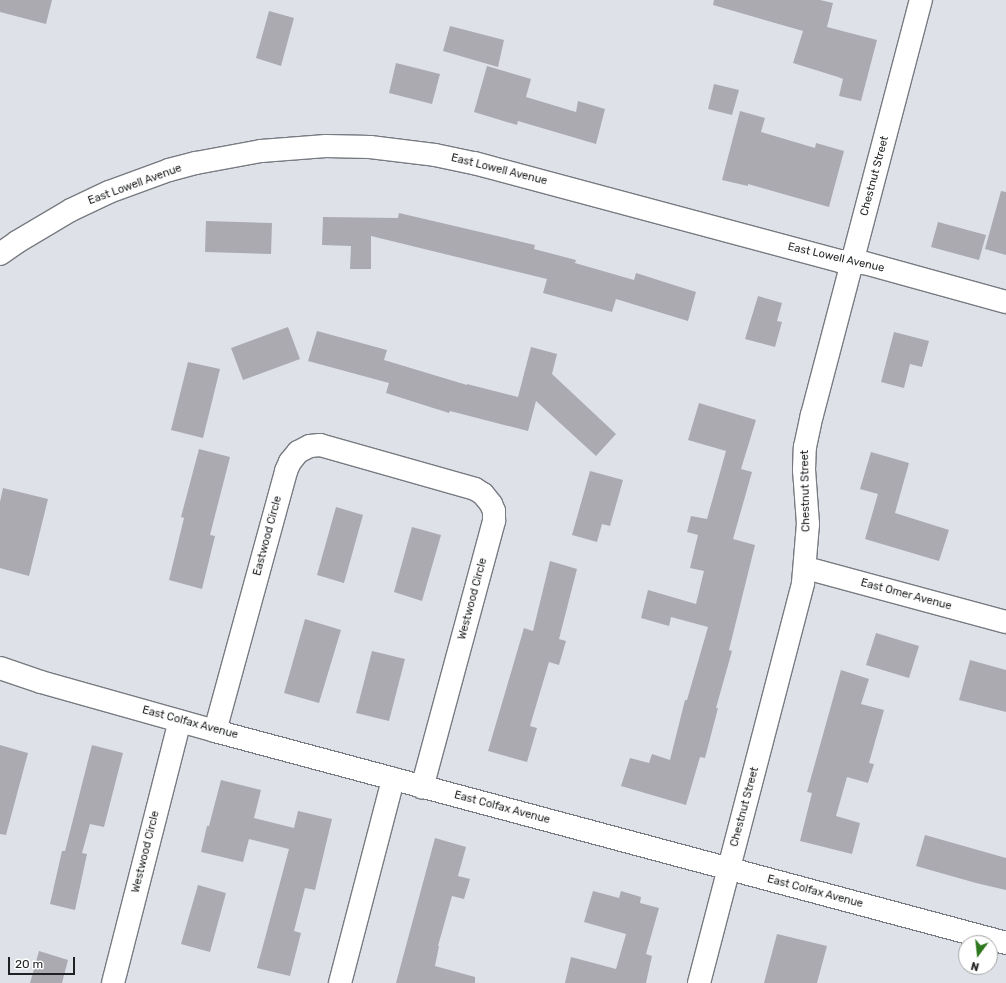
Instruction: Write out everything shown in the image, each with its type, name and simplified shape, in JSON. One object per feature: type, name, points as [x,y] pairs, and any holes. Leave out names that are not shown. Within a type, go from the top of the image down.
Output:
[{"type":"street","name":"Chestnut Street","points":[[699,983],[772,707],[806,568],[808,524],[804,470],[805,447],[921,0]]},
{"type":"street","name":"East Lowell Avenue","points":[[0,254],[17,242],[71,210],[109,192],[156,174],[196,163],[261,151],[326,146],[370,147],[435,155],[474,163],[833,259],[865,263],[1006,302]]},
{"type":"street","name":"Eastwood Circle","points":[[215,731],[294,446],[320,445],[405,469]]},
{"type":"street","name":"Westwood Circle","points":[[405,469],[475,489],[498,500],[494,520],[422,787]]},
{"type":"street","name":"East Omer Avenue","points":[[806,568],[1006,622]]},
{"type":"street","name":"East Colfax Avenue","points":[[0,668],[41,682],[215,731],[1006,943]]},
{"type":"street","name":"Westwood Circle","points":[[113,983],[180,721]]},
{"type":"street","points":[[340,983],[393,779]]},
{"type":"building","points":[[0,0],[52,0],[46,24],[0,12]]},
{"type":"building","points":[[714,0],[820,0],[833,3],[827,27],[877,40],[861,101],[839,96],[843,79],[793,63],[803,31],[713,5]]},
{"type":"building","points":[[269,11],[294,18],[281,66],[256,58]]},
{"type":"building","points":[[450,26],[504,40],[498,67],[443,51]]},
{"type":"building","points":[[396,63],[440,74],[432,104],[389,93]]},
{"type":"building","points":[[487,66],[531,79],[526,97],[576,112],[578,101],[605,109],[596,144],[518,121],[517,125],[474,112]]},
{"type":"building","points":[[714,84],[739,90],[732,115],[708,109]]},
{"type":"building","points":[[740,111],[765,118],[761,132],[815,148],[816,143],[844,151],[829,207],[748,184],[748,186],[722,180]]},
{"type":"building","points":[[1001,191],[1006,192],[1006,255],[985,249]]},
{"type":"building","points":[[399,213],[535,245],[534,249],[576,260],[575,263],[634,280],[636,273],[696,292],[688,321],[616,299],[612,312],[543,293],[547,279],[371,236],[371,269],[350,269],[351,246],[322,245],[323,217],[398,218]]},
{"type":"building","points":[[206,221],[272,223],[271,254],[205,252]]},
{"type":"building","points":[[938,222],[986,235],[979,260],[931,247]]},
{"type":"building","points":[[758,296],[782,303],[777,321],[782,322],[775,347],[745,339]]},
{"type":"building","points":[[288,327],[300,359],[243,380],[231,348]]},
{"type":"building","points":[[317,331],[387,350],[384,360],[467,385],[518,397],[531,347],[557,354],[552,374],[616,434],[596,456],[536,401],[528,431],[450,411],[449,413],[386,393],[389,383],[308,361]]},
{"type":"building","points":[[894,332],[929,341],[922,367],[910,364],[904,388],[881,382]]},
{"type":"building","points":[[188,362],[220,369],[203,438],[171,430]]},
{"type":"building","points":[[699,403],[756,420],[741,469],[752,472],[733,539],[755,545],[729,650],[732,651],[716,708],[718,708],[705,758],[700,757],[686,805],[621,786],[630,758],[649,763],[652,754],[670,760],[685,700],[687,700],[708,627],[671,617],[669,626],[641,618],[648,590],[696,604],[704,571],[690,568],[698,535],[687,532],[691,516],[707,519],[726,451],[688,440]]},
{"type":"building","points":[[199,449],[230,457],[210,535],[215,536],[202,589],[169,580],[184,518],[181,517]]},
{"type":"building","points":[[871,452],[909,463],[895,513],[949,530],[939,561],[865,539],[878,494],[860,489]]},
{"type":"building","points":[[590,471],[623,480],[610,526],[602,524],[597,542],[572,535]]},
{"type":"building","points":[[3,488],[48,499],[29,576],[0,568],[0,502]]},
{"type":"building","points":[[336,507],[363,515],[344,583],[317,575]]},
{"type":"building","points":[[412,527],[441,535],[422,601],[394,592]]},
{"type":"building","points":[[550,561],[577,569],[559,639],[566,641],[559,665],[549,662],[530,726],[537,728],[527,762],[488,751],[524,628],[533,631]]},
{"type":"building","points":[[305,619],[341,630],[319,703],[284,693]]},
{"type":"building","points":[[876,633],[919,646],[909,678],[866,665]]},
{"type":"building","points":[[372,651],[405,659],[389,721],[356,713]]},
{"type":"building","points":[[970,660],[1006,670],[1006,712],[959,700]]},
{"type":"building","points":[[841,670],[869,679],[861,704],[884,710],[869,763],[874,764],[868,783],[847,777],[836,816],[860,823],[852,854],[800,841],[812,793],[807,792]]},
{"type":"building","points":[[0,745],[28,753],[6,835],[0,834]]},
{"type":"building","points":[[92,745],[123,753],[104,827],[90,824],[82,853],[87,854],[75,910],[50,904],[62,851],[65,851]]},
{"type":"building","points":[[221,780],[261,790],[254,818],[294,828],[298,811],[332,819],[315,890],[305,888],[294,931],[301,933],[290,976],[257,968],[289,849],[249,839],[243,862],[201,852]]},
{"type":"building","points":[[925,835],[1006,858],[1006,890],[916,866]]},
{"type":"building","points":[[435,838],[466,847],[458,876],[470,879],[464,899],[452,896],[438,946],[435,966],[475,977],[475,983],[396,983]]},
{"type":"building","points":[[198,885],[226,893],[210,952],[181,944]]},
{"type":"building","points":[[593,891],[619,898],[621,891],[641,897],[640,903],[659,908],[646,954],[652,956],[646,983],[565,983],[571,957],[616,969],[626,934],[584,922]]},
{"type":"building","points":[[777,934],[827,946],[817,983],[764,983]]},
{"type":"building","points":[[39,951],[68,960],[62,983],[30,983]]}]
